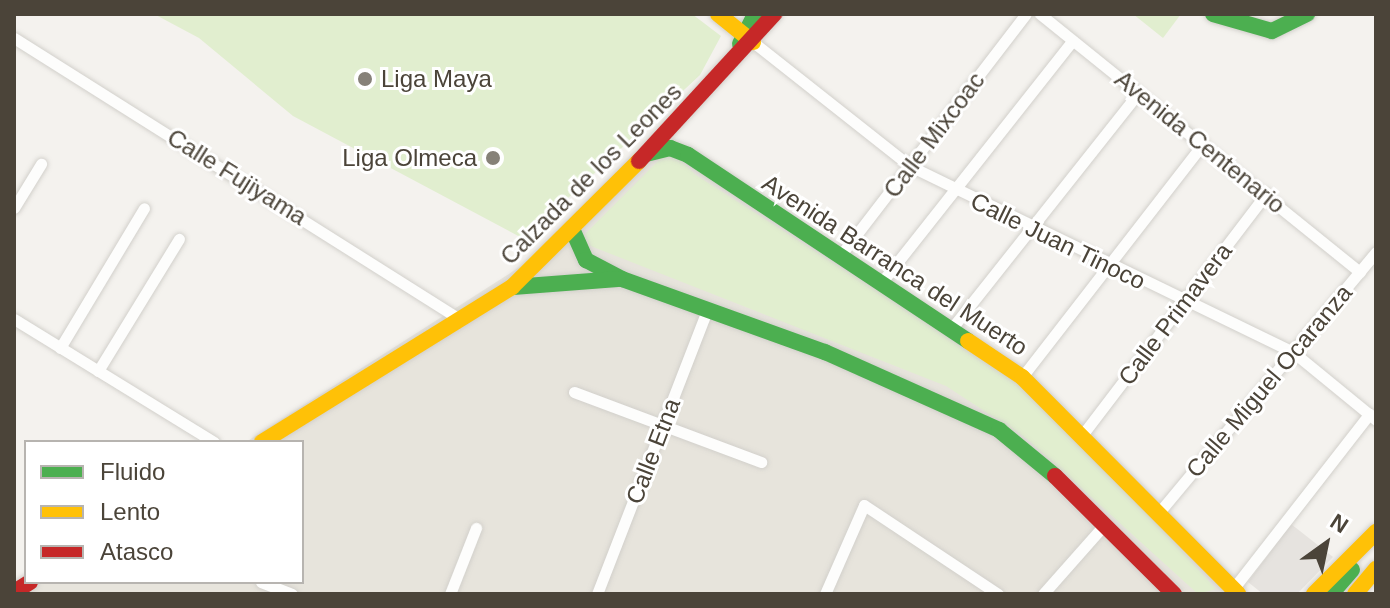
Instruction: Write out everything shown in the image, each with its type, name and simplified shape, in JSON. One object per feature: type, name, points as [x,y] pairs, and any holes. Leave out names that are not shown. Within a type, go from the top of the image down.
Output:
[{"type":"main road","points":[[718,14],[747,38]]},
{"type":"main road","points":[[747,38],[755,14]]},
{"type":"main road","points":[[747,38],[774,14]]},
{"type":"main road","points":[[1213,14],[1272,31],[1307,14]]},
{"type":"main road","name":"Calzada de los Leones","points":[[265,440],[512,287],[573,231],[687,114],[738,54],[747,38]]},
{"type":"main road","points":[[646,154],[670,148],[688,155],[687,114]]},
{"type":"main road","name":"Avenida Barranca del Muerto","points":[[688,155],[1022,377],[1161,510],[1236,591]]},
{"type":"main road","points":[[573,231],[586,260],[622,279],[708,308],[999,430],[1104,525],[1174,594]]},
{"type":"main road","points":[[512,287],[622,279]]},
{"type":"main road","points":[[1314,594],[1376,534]]},
{"type":"main road","points":[[1331,594],[1376,534]]},
{"type":"main road","points":[[1355,594],[1376,569]]},
{"type":"street","name":"Calle Mixcoac","points":[[840,256],[1026,14]]},
{"type":"street","name":"Avenida Centenario","points":[[1040,14],[1360,272]]},
{"type":"street","name":"Calle Fujiyama","points":[[14,38],[458,318]]},
{"type":"street","name":"Calle Juan Tinoco","points":[[747,38],[910,166],[1030,229],[1293,352],[1373,417]]},
{"type":"street","points":[[881,283],[1072,41]]},
{"type":"street","points":[[952,328],[1138,93]]},
{"type":"street","points":[[1022,377],[1203,144]]},
{"type":"street","points":[[14,208],[41,164]]},
{"type":"street","name":"Calle Primavera","points":[[1083,434],[1266,194]]},
{"type":"street","points":[[60,348],[144,208]]},
{"type":"street","points":[[98,371],[179,239]]},
{"type":"street","name":"Calle Miguel Ocaranza","points":[[1161,510],[1376,252]]},
{"type":"street","name":"Calle Etna","points":[[597,594],[708,308]]},
{"type":"street","points":[[14,319],[211,440]]},
{"type":"street","points":[[574,392],[761,462]]},
{"type":"street","points":[[1236,591],[1373,417]]},
{"type":"street","points":[[825,594],[864,505],[998,594]]},
{"type":"street","points":[[1043,594],[1104,525]]},
{"type":"street","points":[[450,594],[476,528]]},
{"type":"street","points":[[266,584],[292,594]]},
{"type":"shaded area","points":[[666,135],[1022,377],[1227,594],[14,594],[25,584],[304,584],[304,440],[249,440],[548,249]]},
{"type":"shaded area","points":[[1291,524],[1333,557],[1297,594],[1263,594],[1248,582]]},
{"type":"green space","name":"Liga Olmeca","points":[[154,14],[692,14],[721,36],[700,75],[524,239],[293,116],[199,38]]},
{"type":"green space","points":[[1133,14],[1181,14],[1163,38]]},
{"type":"green space","points":[[669,150],[696,175],[1003,371],[1078,437],[1216,589],[1198,594],[1027,439],[946,386],[578,241]]},
{"type":"traffic: fast","points":[[740,44],[755,14]]},
{"type":"traffic: fast","points":[[1213,14],[1272,31],[1307,14]]},
{"type":"traffic: fast","points":[[646,154],[670,148],[688,155],[968,341]]},
{"type":"traffic: fast","points":[[573,231],[586,260],[622,279],[825,352],[999,430],[1055,476]]},
{"type":"traffic: fast","points":[[513,287],[618,279]]},
{"type":"traffic: fast","points":[[1331,594],[1352,570]]},
{"type":"traffic: slow","points":[[718,14],[753,42]]},
{"type":"traffic: slow","points":[[265,440],[512,287],[639,161]]},
{"type":"traffic: slow","points":[[968,341],[1022,377],[1238,594]]},
{"type":"traffic: slow","points":[[1314,594],[1376,532]]},
{"type":"traffic: slow","points":[[1355,594],[1376,569]]},
{"type":"traffic: jam","points":[[639,161],[774,14]]},
{"type":"traffic: jam","points":[[1055,476],[1174,594]]},
{"type":"traffic: jam","points":[[14,592],[27,584]]},
{"type":"place","name":"Liga Maya","points":[[365,79]]},
{"type":"place","name":"Liga Olmeca","points":[[493,158]]}]
